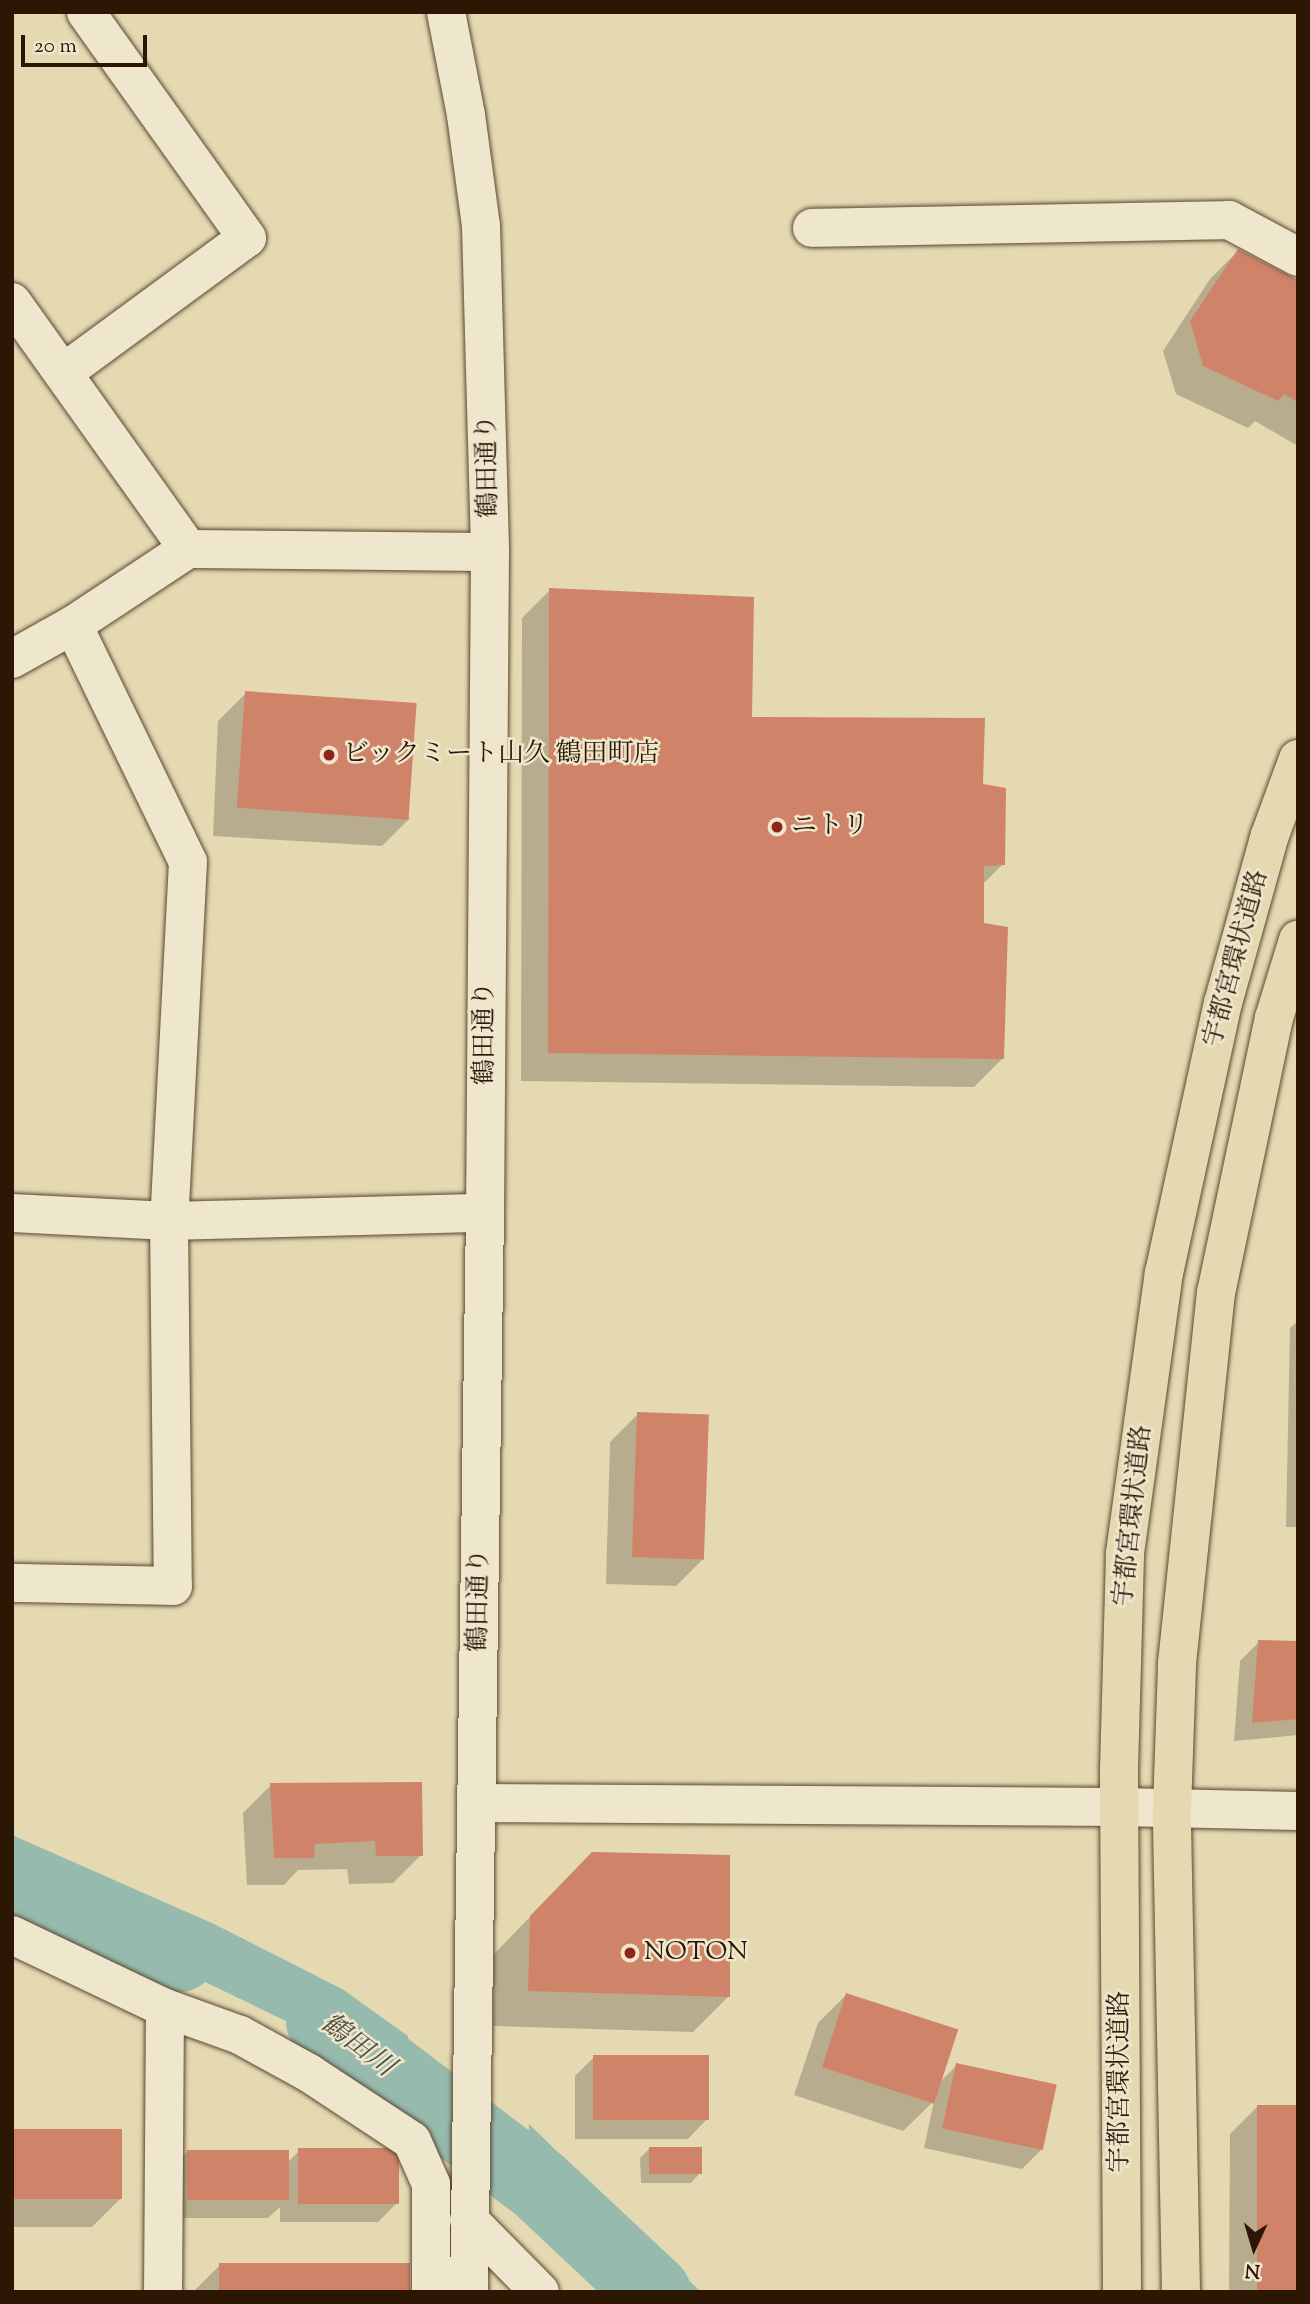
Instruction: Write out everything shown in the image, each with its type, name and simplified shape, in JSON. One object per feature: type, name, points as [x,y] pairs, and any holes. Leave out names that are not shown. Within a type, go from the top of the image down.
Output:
[{"type":"main road","name":"宇都宮環状道路","points":[[1122,2292],[1120,1807],[1125,1553],[1164,1273],[1223,1003],[1270,835],[1298,759]]},
{"type":"main road","name":"宇都宮環状道路","points":[[1181,2292],[1172,1809],[1177,1663],[1216,1293],[1274,1017],[1298,940]]},
{"type":"street","points":[[62,373],[247,238],[86,12]]},
{"type":"street","name":"鶴田通り","points":[[446,12],[466,115],[481,226],[490,552],[485,1213],[469,2220]]},
{"type":"street","points":[[812,228],[1229,220],[1298,257]]},
{"type":"street","points":[[12,302],[188,549]]},
{"type":"street","points":[[12,659],[73,625],[188,549],[490,552]]},
{"type":"street","points":[[12,1583],[173,1586],[169,1221],[188,862],[73,625]]},
{"type":"street","points":[[12,1213],[169,1221],[485,1213]]},
{"type":"street","points":[[477,1803],[1120,1807],[1298,1811]]},
{"type":"street","points":[[12,1935],[165,2008],[240,2035],[309,2073],[412,2141],[431,2184],[431,2292]]},
{"type":"street","points":[[163,2292],[165,2008]]},
{"type":"street","points":[[469,2220],[469,2292]]},
{"type":"street","points":[[469,2220],[540,2292]]},
{"type":"water","points":[[12,1835],[214,1924],[342,1989],[408,2036],[406,2092],[344,2049],[12,1889]]},
{"type":"water","points":[[529,2124],[701,2292],[619,2292],[527,2207]]},
{"type":"building","points":[[1238,249],[1298,280],[1298,402],[1284,394],[1278,401],[1203,366],[1190,321]]},
{"type":"building","name":"ニトリ","points":[[549,588],[754,597],[752,717],[985,718],[983,784],[1006,788],[1005,865],[984,866],[984,923],[1008,927],[1004,1059],[548,1053]]},
{"type":"building","name":"ビックミート山久 鶴田町店","points":[[245,691],[417,703],[408,820],[237,808]]},
{"type":"building","points":[[637,1412],[709,1415],[704,1559],[632,1557]]},
{"type":"building","points":[[1258,1640],[1298,1641],[1298,1719],[1252,1723]]},
{"type":"building","points":[[422,1782],[423,1856],[376,1856],[375,1841],[315,1844],[314,1858],[274,1858],[270,1783]]},
{"type":"building","name":"NOTON","points":[[592,1852],[730,1855],[730,1997],[528,1991],[530,1916]]},
{"type":"building","points":[[846,1993],[958,2029],[934,2104],[822,2067]]},
{"type":"building","points":[[593,2055],[709,2055],[709,2120],[593,2120]]},
{"type":"building","points":[[956,2063],[1057,2084],[1043,2150],[942,2129]]},
{"type":"building","points":[[1257,2105],[1298,2105],[1298,2292],[1257,2292]]},
{"type":"building","points":[[12,2129],[122,2129],[122,2199],[12,2199]]},
{"type":"building","points":[[649,2147],[702,2147],[702,2174],[649,2174]]},
{"type":"building","points":[[298,2148],[399,2148],[399,2204],[298,2204]]},
{"type":"building","points":[[187,2150],[289,2150],[289,2200],[187,2200]]},
{"type":"building","points":[[219,2263],[410,2263],[410,2292],[219,2292]]},
{"type":"waterway","name":"鶴田川","points":[[12,1886],[57,1918],[122,1934],[137,1943],[180,1954]]},
{"type":"waterway","name":"鶴田川","points":[[323,2021],[538,2184],[653,2292]]},
{"type":"place","name":"ビックミート山久 鶴田町店","points":[[329,755]]},
{"type":"place","name":"ニトリ","points":[[777,827]]},
{"type":"place","name":"NOTON","points":[[630,1953]]}]
